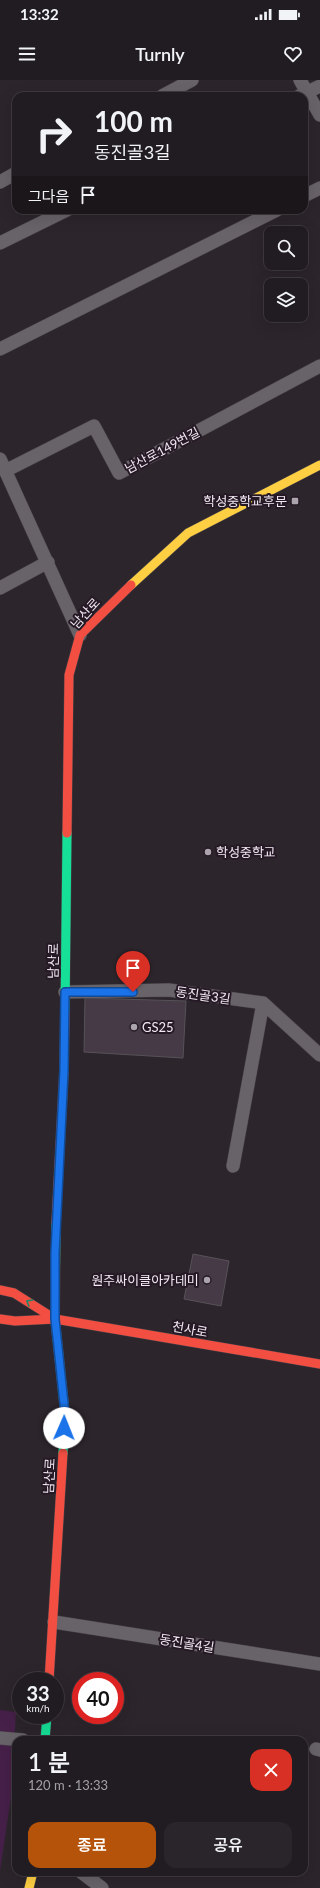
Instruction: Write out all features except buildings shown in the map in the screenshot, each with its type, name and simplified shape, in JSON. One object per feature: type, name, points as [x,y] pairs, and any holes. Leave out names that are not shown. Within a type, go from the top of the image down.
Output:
[{"type":"street","name":"남산로","points":[[50,1672],[54,1622],[65,1413],[55,1319],[55,1253],[63,1079],[69,675],[80,635],[115,600],[188,533],[320,465]]},
{"type":"street","name":"천사로","points":[[0,1290],[14,1293],[55,1319]]},
{"type":"street","name":"천사로","points":[[0,1319],[15,1321],[55,1319],[320,1364]]},
{"type":"street","points":[[46,1736],[47,1724]]},
{"type":"street","points":[[29,1888],[31,1876]]},
{"type":"lane","points":[[170,92],[192,80]]},
{"type":"lane","points":[[300,80],[303,92]]},
{"type":"lane","points":[[307,92],[320,86]]},
{"type":"lane","points":[[308,100],[320,115]]},
{"type":"lane","points":[[0,182],[12,175]]},
{"type":"lane","points":[[308,194],[320,188]]},
{"type":"lane","points":[[0,243],[59,214]]},
{"type":"lane","points":[[0,349],[269,214]]},
{"type":"lane","name":"남산로149번길","points":[[80,635],[48,562],[2,465],[94,426],[119,473],[320,366]]},
{"type":"lane","points":[[0,588],[48,562]]},
{"type":"lane","name":"동진골3길","points":[[65,992],[169,990],[263,1003]]},
{"type":"lane","points":[[263,1003],[320,1055]]},
{"type":"lane","points":[[233,1166],[263,1003]]},
{"type":"lane","name":"동진골4길","points":[[54,1622],[320,1664]]},
{"type":"lane","points":[[0,1738],[12,1739]]},
{"type":"lane","points":[[86,1876],[102,1888]]},
{"type":"shaded area","points":[[0,1710],[12,1712],[12,1724],[15,1724],[15,1736],[12,1736],[11,1797],[0,1871]]},
{"type":"traffic: fast","points":[[65,1012],[67,833]]},
{"type":"traffic: fast","points":[[56,1223],[55,1319],[65,1413],[63,1453]]},
{"type":"traffic: fast","points":[[45,1736],[46,1724]]},
{"type":"traffic: slow","points":[[131,585],[188,533],[320,465]]},
{"type":"traffic: slow","points":[[29,1888],[32,1876]]},
{"type":"traffic: jam","points":[[67,833],[69,675],[80,635],[131,585]]},
{"type":"traffic: jam","points":[[56,1223],[64,1071],[65,1012]]},
{"type":"traffic: jam","points":[[0,1290],[14,1293],[55,1319]]},
{"type":"traffic: jam","points":[[0,1319],[15,1321],[55,1319],[320,1364]]},
{"type":"traffic: jam","points":[[50,1672],[63,1453]]},
{"type":"place","name":"학성중학교후문","points":[[295,501]]},
{"type":"place","name":"학성중학교","points":[[208,852]]},
{"type":"place","name":"GS25","points":[[134,1027]]},
{"type":"place","name":"원주싸이클아카데미","points":[[207,1280]]},
{"type":"route","points":[[64,1428],[65,1413],[55,1319],[55,1253],[64,1071],[65,992],[133,992]]}]
